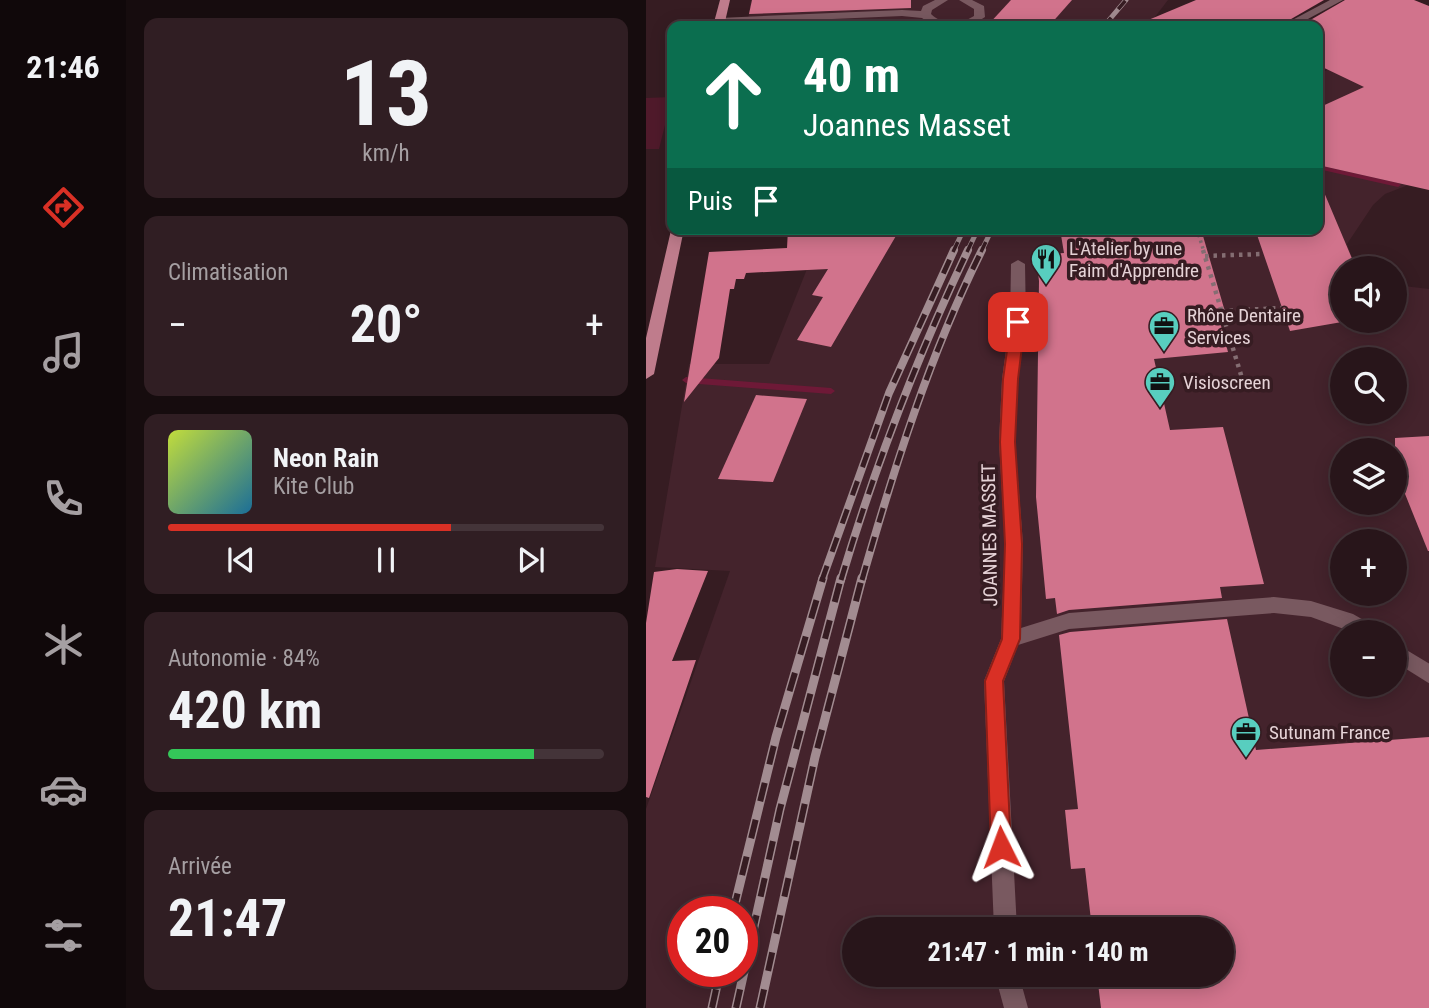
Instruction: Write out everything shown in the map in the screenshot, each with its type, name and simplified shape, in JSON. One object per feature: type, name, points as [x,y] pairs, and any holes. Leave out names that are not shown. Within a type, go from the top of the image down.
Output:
[{"type":"main road","points":[[720,21],[725,0]]},
{"type":"main road","points":[[646,374],[676,235]]},
{"type":"street","points":[[969,0],[977,5],[981,13],[972,21]]},
{"type":"street","points":[[1297,21],[1338,0]]},
{"type":"street","points":[[925,15],[927,8],[940,1]]},
{"type":"street","points":[[769,21],[902,13],[925,15],[932,21]]},
{"type":"street","name":"JOANNES MASSET","points":[[1011,639],[1014,544],[1007,442],[1018,322],[1018,264]]},
{"type":"street","points":[[1004,917],[994,681],[1011,639],[1069,621],[1274,605],[1311,609],[1347,620]]},
{"type":"street","points":[[1407,660],[1429,676]]},
{"type":"street","points":[[1008,987],[1016,1008]]},
{"type":"path","points":[[1199,235],[1245,388]]},
{"type":"path","points":[[1205,256],[1263,254]]},
{"type":"path","points":[[1221,312],[1282,308]]},
{"type":"shaded area","points":[[751,0],[1168,0],[1152,21],[748,21]]},
{"type":"shaded area","points":[[1429,26],[1429,177],[1385,194],[1373,205],[1347,244],[1352,256],[1330,256],[1330,333],[1407,333],[1407,286],[1429,289],[1429,1008],[646,1008],[646,809],[730,571],[655,567],[689,364],[769,364],[811,259],[825,235],[1323,235],[1323,72]]},
{"type":"shaded area","points":[[667,97],[667,117],[659,149],[646,149],[646,98]]},
{"type":"building","points":[[752,0],[911,0],[911,8],[749,14]]},
{"type":"building","points":[[1011,0],[1072,0],[1053,21],[992,21]]},
{"type":"building","points":[[1196,0],[1324,0],[1288,21],[1146,21]]},
{"type":"building","points":[[1345,0],[1414,0],[1429,6],[1429,190],[1323,166],[1323,106],[1364,87],[1323,67],[1323,21],[1309,21]]},
{"type":"building","points":[[902,19],[911,20],[911,21],[858,21]]},
{"type":"building","points":[[1323,190],[1351,256],[1330,256],[1330,324],[1290,331],[1257,235],[1323,235]]},
{"type":"building","points":[[788,235],[896,235],[831,347],[797,340],[823,297],[812,295],[828,269],[746,273],[744,279],[736,279],[734,289],[730,289],[719,358],[684,402],[709,252],[787,248]]},
{"type":"building","points":[[1061,235],[1203,235],[1228,322],[1220,322],[1228,352],[1154,359],[1170,430],[1223,427],[1264,584],[1220,587],[1222,598],[1069,610],[1057,614],[1055,598],[1046,599],[1036,497],[1039,281],[1036,255],[1064,253]]},
{"type":"building","points":[[756,395],[807,399],[773,482],[718,479]]},
{"type":"building","points":[[1429,436],[1429,551],[1407,499],[1407,438],[1395,438]]},
{"type":"building","points":[[677,569],[708,571],[672,661],[696,660],[649,798],[646,797],[646,623],[654,572]]},
{"type":"building","points":[[1227,619],[1256,750],[1429,737],[1429,1008],[1101,1008],[1098,987],[1234,987],[1234,917],[1091,917],[1085,868],[1071,869],[1065,810],[1078,809],[1059,635]]},
{"type":"waterway","points":[[1323,168],[1398,185]]},
{"type":"waterway","points":[[686,380],[831,391]]},
{"type":"railway","points":[[1108,21],[1126,0]]},
{"type":"railway","points":[[953,252],[961,235]]},
{"type":"railway","points":[[967,252],[975,235]]},
{"type":"railway","points":[[981,252],[989,235]]},
{"type":"railway","points":[[822,580],[889,393],[954,250]]},
{"type":"railway","points":[[841,580],[898,412],[968,250]]},
{"type":"railway","points":[[862,580],[914,412],[963,289],[982,250]]},
{"type":"railway","points":[[737,896],[776,737],[823,578]]},
{"type":"railway","points":[[736,1008],[780,809],[841,578]]},
{"type":"railway","points":[[760,1008],[815,757],[862,578]]},
{"type":"railway","points":[[712,1008],[717,987]]},
{"type":"place","name":"L'Atelier by une Faim d'Apprendre","points":[[1046,286]]},
{"type":"place","name":"Rhône Dentaire Services","points":[[1164,353]]},
{"type":"place","name":"Visioscreen","points":[[1160,409]]},
{"type":"place","name":"Sutunam France","points":[[1246,759]]},
{"type":"route","points":[[1001,847],[994,681],[1011,639],[1014,544],[1007,442],[1018,322]]}]
